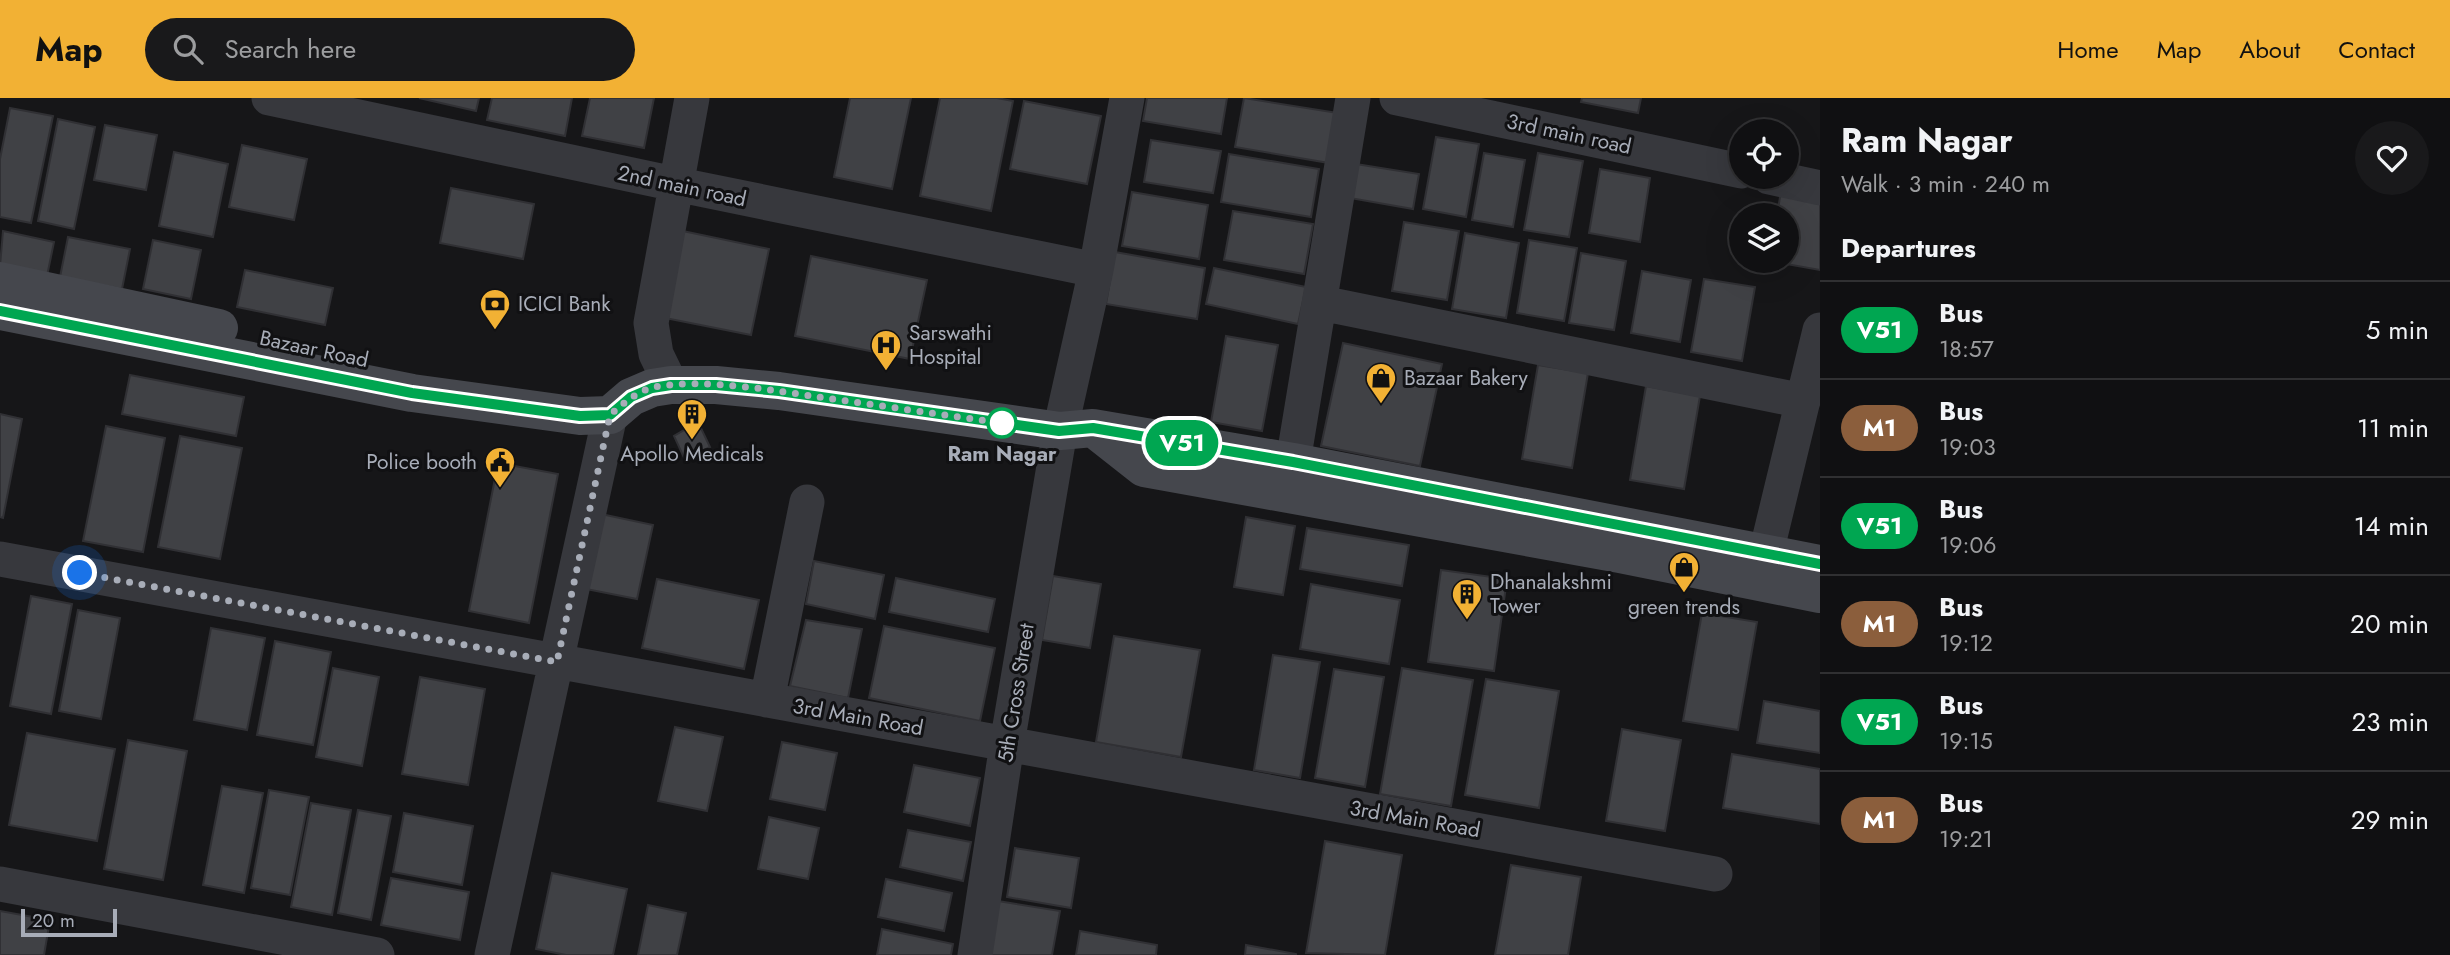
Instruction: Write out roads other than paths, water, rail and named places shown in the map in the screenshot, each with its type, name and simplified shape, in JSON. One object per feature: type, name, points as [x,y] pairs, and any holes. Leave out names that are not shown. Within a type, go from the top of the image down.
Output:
[{"type":"main road","name":"Bazaar Road","points":[[0,281],[441,376],[620,406]]},
{"type":"main road","name":"Bazaar Road","points":[[0,311],[412,393],[580,416],[620,406],[652,388],[671,385],[716,385],[1076,429],[1293,462],[1820,564]]},
{"type":"main road","points":[[1076,429],[1144,468],[1620,554],[1820,594]]},
{"type":"street","name":"2nd main road","points":[[269,98],[1096,270]]},
{"type":"street","points":[[671,385],[656,354],[651,323],[692,98]]},
{"type":"street","name":"5th Cross Street","points":[[975,955],[1007,744],[1076,429],[1096,270],[1127,98]]},
{"type":"street","points":[[1293,462],[1353,98]]},
{"type":"street","name":"3rd main road","points":[[1397,98],[1729,168]]},
{"type":"street","points":[[1799,183],[1820,188]]},
{"type":"street","points":[[1321,303],[1803,401]]},
{"type":"street","points":[[1766,553],[1820,330]]},
{"type":"street","points":[[492,955],[557,662],[620,406]]},
{"type":"street","points":[[767,700],[807,502]]},
{"type":"street","name":"3rd Main Road","points":[[0,559],[1715,874]]},
{"type":"street","points":[[0,884],[377,955]]},
{"type":"place","name":"ICICI Bank","points":[[495,331]]},
{"type":"place","name":"Sarswathi Hospital","points":[[886,372]]},
{"type":"place","name":"Bazaar Bakery","points":[[1381,405]]},
{"type":"place","name":"Ram Nagar","points":[[1002,423]]},
{"type":"place","name":"Apollo Medicals","points":[[692,441]]},
{"type":"place","name":"Police booth","points":[[500,489]]},
{"type":"place","name":"green trends","points":[[1684,594]]},
{"type":"place","name":"Dhanalakshmi Tower","points":[[1467,621]]}]
